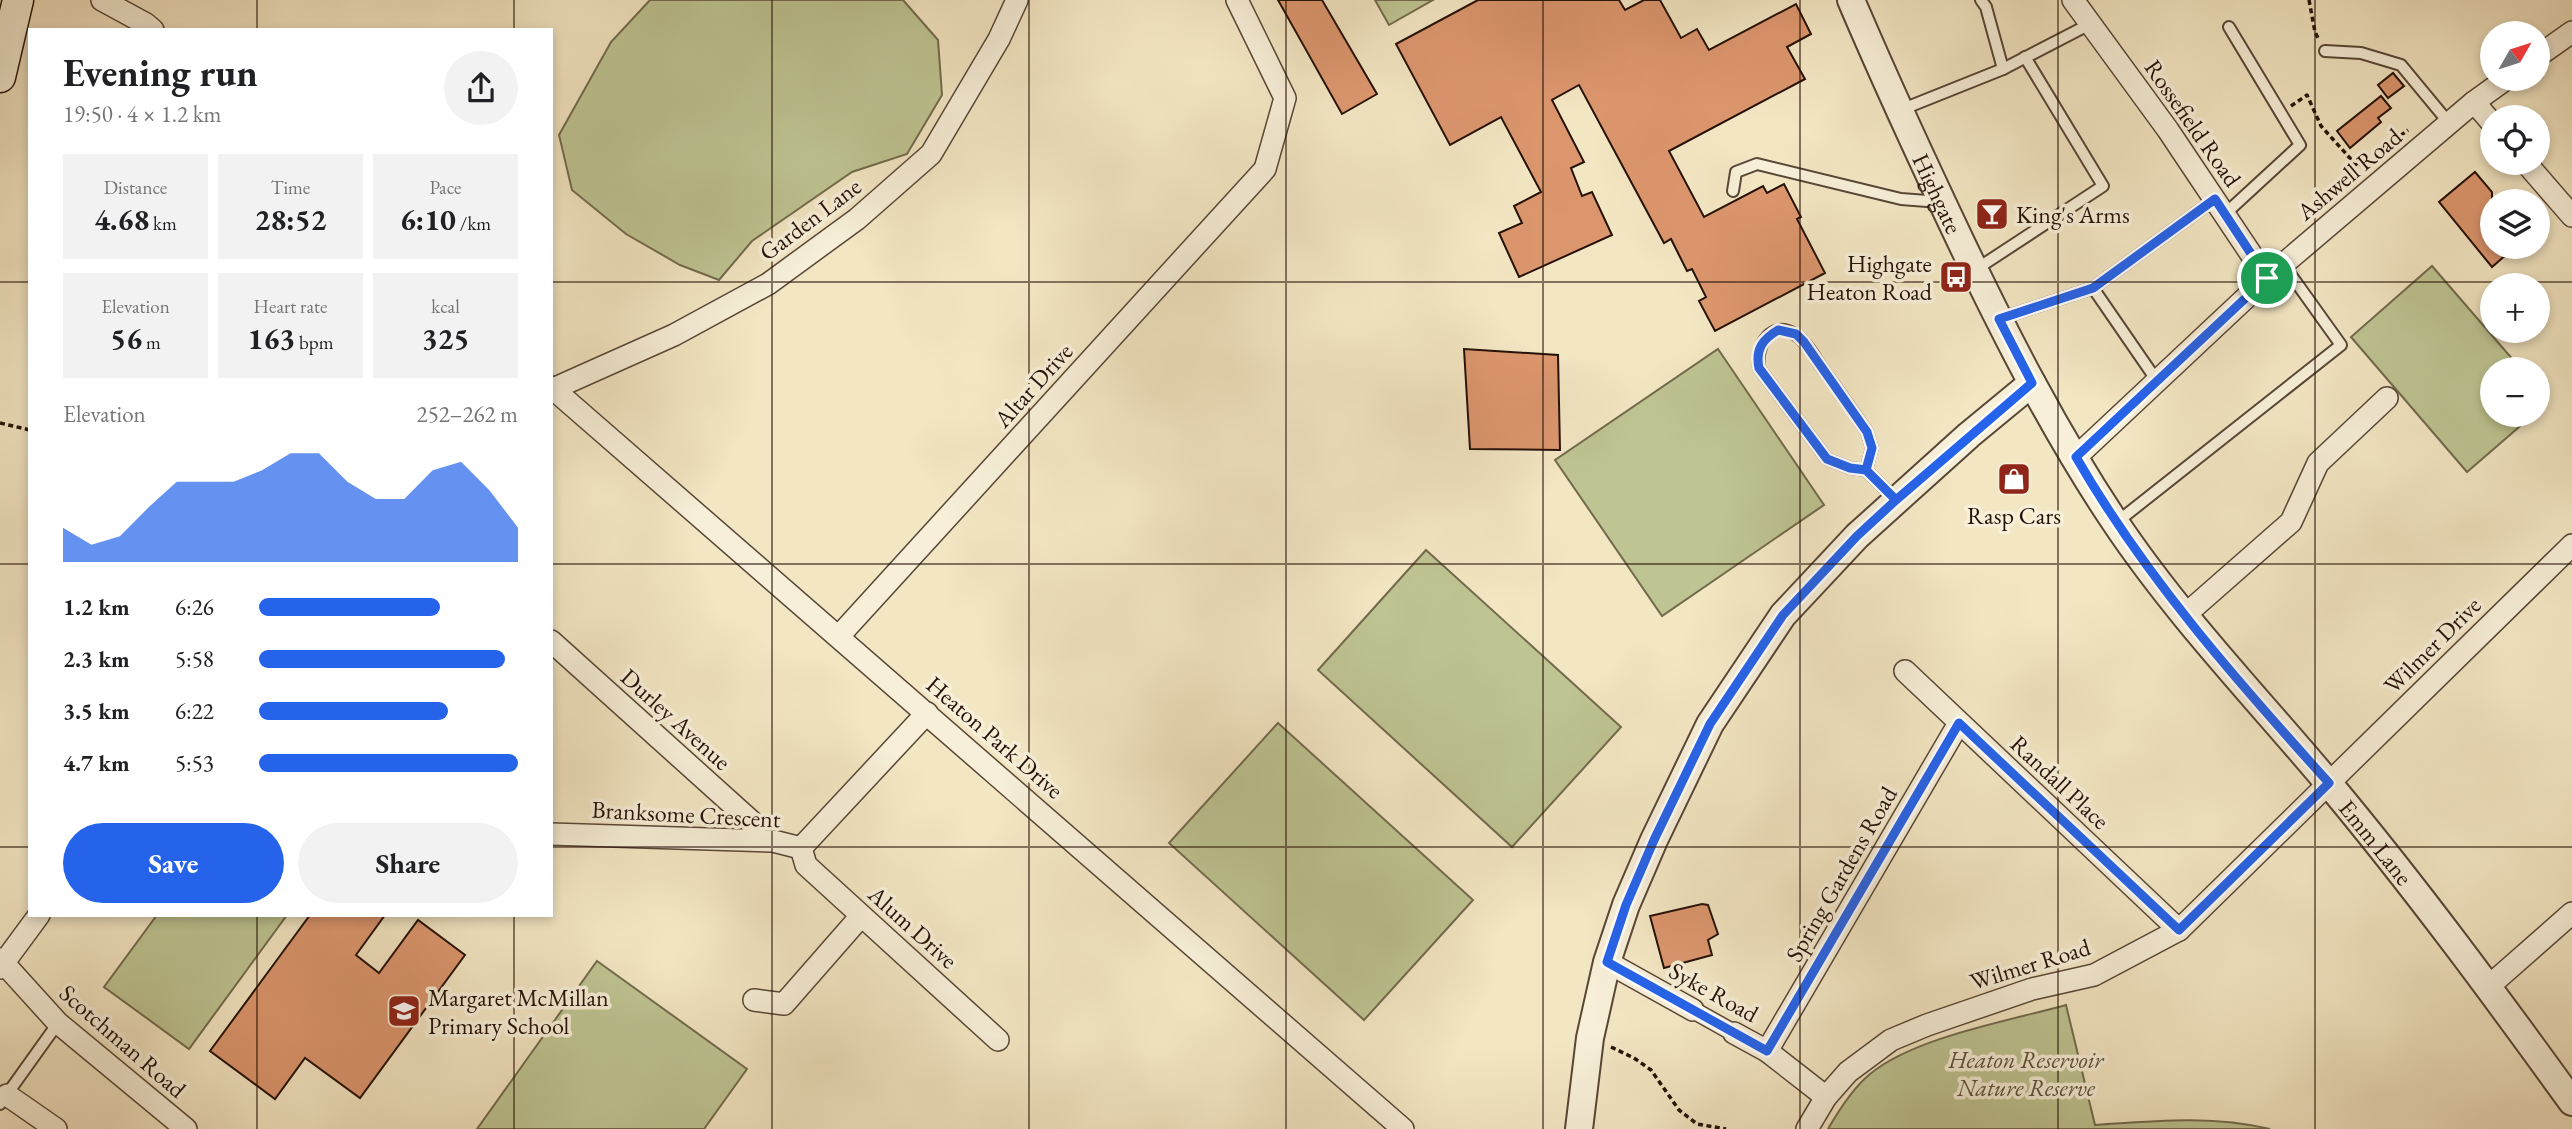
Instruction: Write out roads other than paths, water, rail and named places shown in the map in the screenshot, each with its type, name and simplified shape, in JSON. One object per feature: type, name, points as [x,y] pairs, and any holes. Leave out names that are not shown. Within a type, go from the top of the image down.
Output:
[{"type":"main road","points":[[0,77],[18,0]]},
{"type":"street","points":[[102,0],[150,28]]},
{"type":"street","name":"Garden Lane","points":[[553,388],[674,335],[768,284],[857,219],[931,154],[999,39],[1017,0]]},
{"type":"street","name":"Altar Drive","points":[[839,636],[1265,169],[1285,97],[1237,0]]},
{"type":"street","name":"Highgate","points":[[1851,0],[1898,111],[2032,383]]},
{"type":"street","name":"Rossefield Road","points":[[2073,0],[2220,207],[2275,271]]},
{"type":"street","points":[[2550,48],[2572,32]]},
{"type":"street","name":"Ashwell Road","points":[[2076,457],[2442,115],[2474,102],[2489,91]]},
{"type":"street","points":[[2474,102],[2480,109]]},
{"type":"street","points":[[2536,175],[2572,216]]},
{"type":"street","points":[[1578,1129],[1590,1038],[1607,962],[1626,905],[1654,840],[1710,724],[1783,615],[1857,536],[2032,383]]},
{"type":"street","name":"Emm Lane","points":[[2032,383],[2116,523],[2185,615],[2274,723],[2329,783],[2488,987],[2572,1102]]},
{"type":"street","name":"Heaton Park Drive","points":[[553,389],[1403,1129]]},
{"type":"street","points":[[2185,615],[2291,523],[2318,463],[2387,398]]},
{"type":"street","name":"Wilmer Drive","points":[[2329,783],[2572,545]]},
{"type":"street","name":"Durley Avenue","points":[[553,643],[751,821],[757,841]]},
{"type":"street","name":"Randall Place","points":[[1905,671],[2179,930]]},
{"type":"street","name":"Branksome Crescent","points":[[553,834],[773,841],[801,848],[927,712]]},
{"type":"street","name":"Spring Gardens Road","points":[[1767,1051],[1959,723]]},
{"type":"street","name":"Wilmer Road","points":[[1807,1129],[1826,1097],[1848,1072],[1891,1040],[2032,989],[2094,975],[2179,930],[2329,783]]},
{"type":"street","name":"Alum Drive","points":[[801,848],[806,865],[998,1040]]},
{"type":"street","points":[[2488,987],[2572,913]]},
{"type":"street","points":[[754,1000],[784,1004],[861,916]]},
{"type":"street","points":[[1,963],[38,917]]},
{"type":"street","name":"Syke Road","points":[[1607,962],[1767,1051],[1826,1097]]},
{"type":"street","name":"Scotchman Road","points":[[1,963],[58,1023],[186,1129]]},
{"type":"street","points":[[4,1100],[56,1129]]},
{"type":"lane","points":[[1981,0],[1986,8],[2003,69]]},
{"type":"lane","points":[[1898,111],[2003,69],[2090,24]]},
{"type":"lane","points":[[1999,319],[2093,288],[2220,207],[2300,145],[2229,27]]},
{"type":"lane","points":[[2325,51],[2361,53],[2401,65],[2442,115]]},
{"type":"lane","points":[[1975,270],[2103,186],[2025,57]]},
{"type":"lane","points":[[1733,191],[1736,172],[1757,164],[1901,199],[1942,202]]},
{"type":"lane","points":[[2116,523],[2342,345],[2275,271]]},
{"type":"lane","points":[[2093,288],[2157,381]]},
{"type":"lane","points":[[1866,470],[1872,448],[1867,432],[1804,342],[1788,330],[1772,333],[1762,341],[1757,360],[1759,368],[1827,459],[1850,468],[1866,470],[1896,500]]},
{"type":"lane","points":[[4,1100],[58,1023]]},
{"type":"place","name":"King's Arms","points":[[1992,214]]},
{"type":"place","name":"Highgate Heaton Road","points":[[1956,277]]},
{"type":"place","name":"Rasp Cars","points":[[2014,479]]},
{"type":"place","name":"Margaret McMillan Primary School","points":[[404,1011]]},
{"type":"park label","name":"Heaton Reservoir Nature Reserve","points":[[2026,1073]]}]
